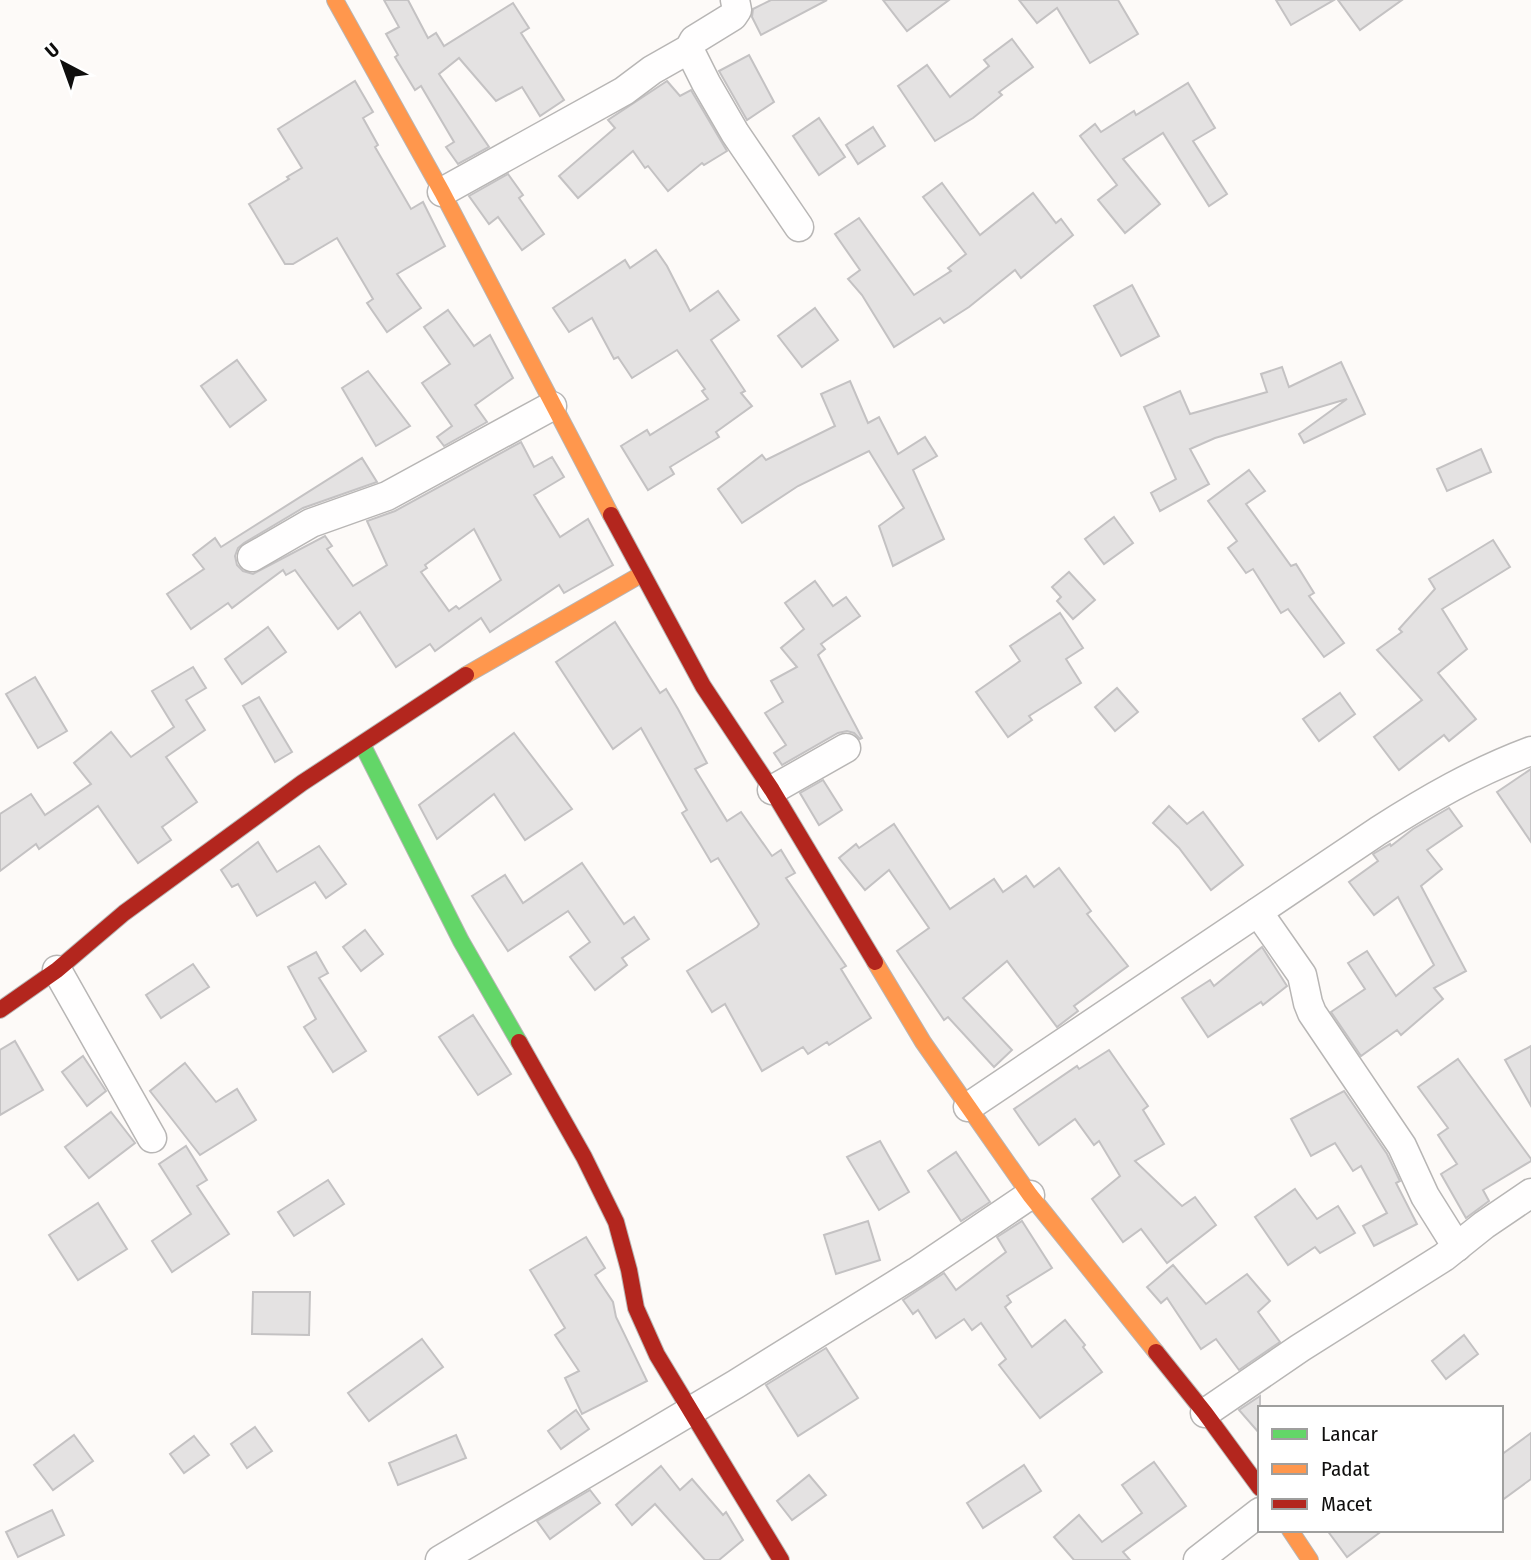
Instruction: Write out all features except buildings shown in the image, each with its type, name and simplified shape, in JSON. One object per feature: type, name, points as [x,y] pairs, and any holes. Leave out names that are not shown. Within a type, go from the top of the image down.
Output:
[{"type":"street","points":[[335,0],[442,192],[552,406],[704,686],[772,790],[923,1042],[1030,1195],[1205,1413],[1258,1485]]},
{"type":"street","points":[[442,192],[624,91],[652,70],[689,49],[694,40],[733,16],[737,10],[735,0]]},
{"type":"street","points":[[689,49],[735,133],[799,227]]},
{"type":"street","points":[[252,558],[323,517],[387,496],[552,406]]},
{"type":"street","points":[[0,1010],[57,970],[124,913],[302,783],[464,676],[642,574]]},
{"type":"street","points":[[362,744],[461,941],[589,1168],[616,1222],[636,1308],[657,1355],[781,1560]]},
{"type":"street","points":[[772,790],[846,748]]},
{"type":"street","points":[[968,1107],[1313,873],[1443,790],[1531,751]]},
{"type":"street","points":[[1258,912],[1302,975],[1312,1013],[1402,1146],[1425,1196],[1457,1247]]},
{"type":"street","points":[[57,970],[152,1138]]},
{"type":"street","points":[[1205,1413],[1457,1247],[1531,1193]]},
{"type":"street","points":[[440,1560],[736,1384],[916,1272],[1030,1195]]},
{"type":"street","points":[[1198,1560],[1258,1514]]},
{"type":"street","points":[[1291,1532],[1310,1560]]},
{"type":"traffic: fast","points":[[362,744],[461,941],[519,1042]]},
{"type":"traffic: slow","points":[[335,0],[442,192],[611,515]]},
{"type":"traffic: slow","points":[[466,675],[642,574]]},
{"type":"traffic: slow","points":[[875,962],[923,1042],[1030,1195],[1156,1352]]},
{"type":"traffic: slow","points":[[1291,1532],[1310,1560]]},
{"type":"traffic: jam","points":[[611,515],[703,686],[772,790],[875,962]]},
{"type":"traffic: jam","points":[[0,1010],[57,970],[124,913],[302,783],[466,675]]},
{"type":"traffic: jam","points":[[519,1042],[584,1157],[616,1222],[636,1308],[657,1355],[781,1560]]},
{"type":"traffic: jam","points":[[1156,1352],[1258,1485]]}]
